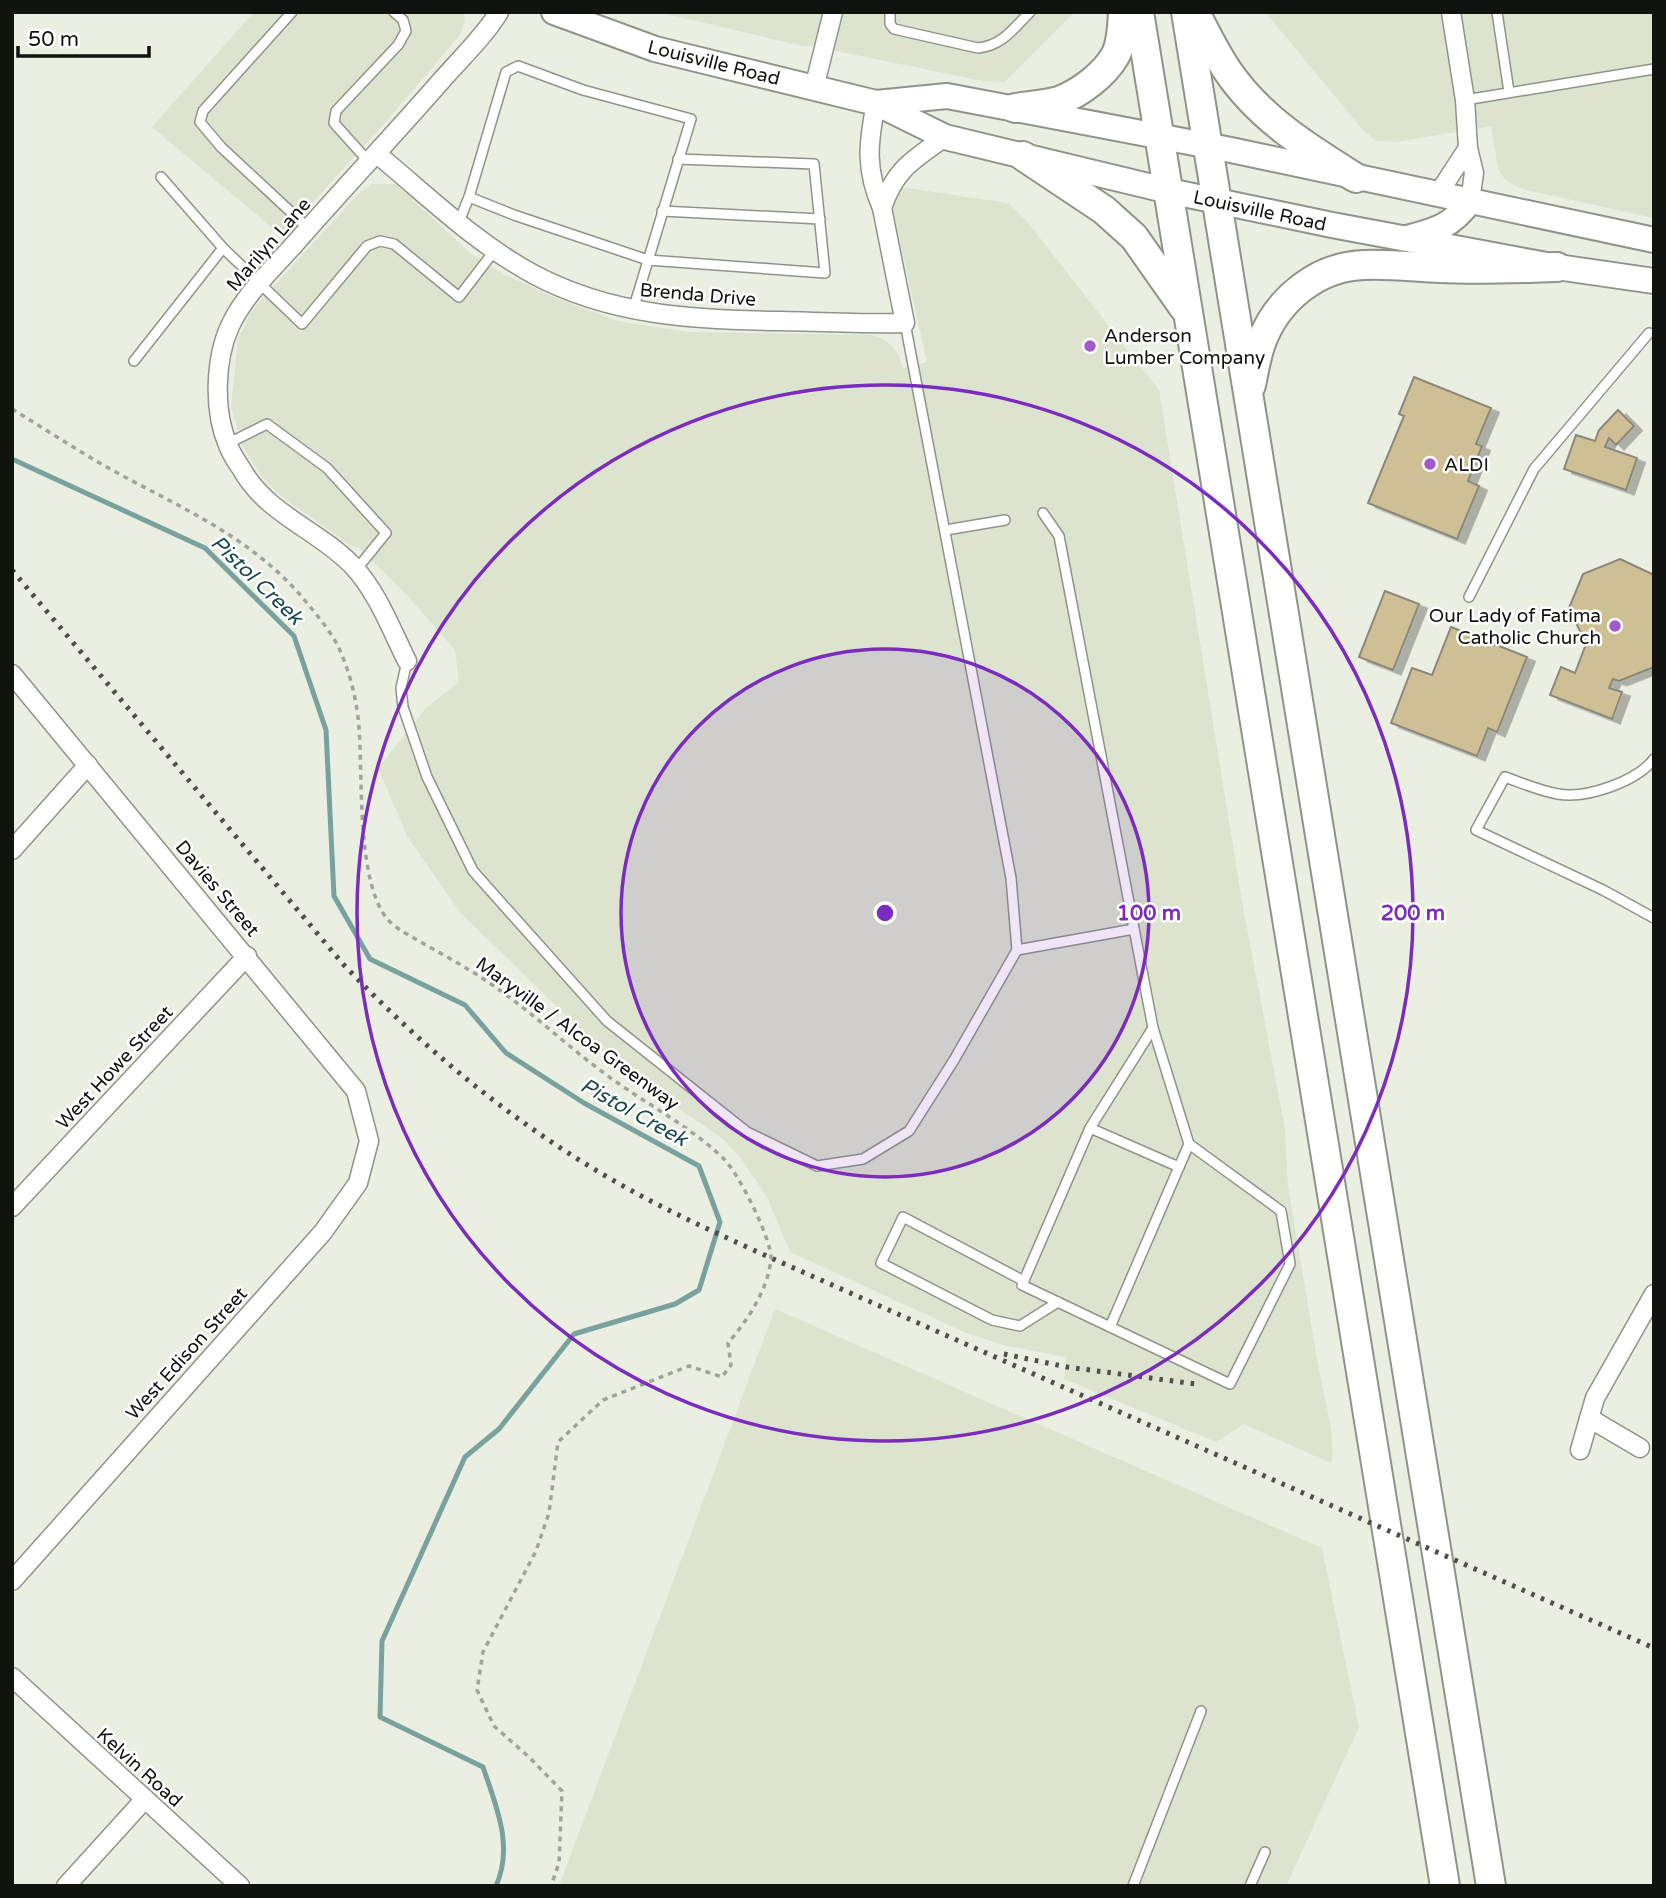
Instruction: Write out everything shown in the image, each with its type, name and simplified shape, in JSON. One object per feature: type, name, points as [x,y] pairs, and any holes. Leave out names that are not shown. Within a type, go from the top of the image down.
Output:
[{"type":"highway","points":[[1015,108],[1058,101],[1081,90],[1099,74],[1115,55],[1121,40],[1123,12]]},
{"type":"highway","points":[[1139,12],[1445,1886]]},
{"type":"highway","points":[[1186,12],[1491,1886]]},
{"type":"highway","points":[[1195,12],[1228,71],[1256,106],[1282,129],[1356,177]]},
{"type":"highway","points":[[1023,156],[1104,210],[1134,237],[1187,312]]},
{"type":"highway","points":[[1248,398],[1261,343],[1275,316],[1290,296],[1315,278],[1336,270],[1364,265],[1470,270],[1558,267]]},
{"type":"main road","name":"Louisville Road","points":[[554,12],[656,49],[876,103],[945,137],[1170,191],[1403,239],[1654,281]]},
{"type":"main road","name":"Louisville Road","points":[[876,103],[947,96],[1207,146],[1654,240]]},
{"type":"main road","points":[[1403,239],[1446,226],[1459,216],[1469,201]]},
{"type":"street","name":"Marilyn Lane","points":[[407,661],[368,587],[356,570],[335,549],[266,500],[245,475],[227,444],[221,421],[219,394],[224,344],[239,310],[259,284],[373,158],[499,12]]},
{"type":"street","points":[[814,88],[833,12]]},
{"type":"street","points":[[1451,12],[1465,100],[1468,148],[1474,173],[1469,201]]},
{"type":"street","points":[[876,103],[869,139],[868,163],[874,191],[882,208],[905,323]]},
{"type":"street","points":[[882,208],[889,187],[897,175],[945,137]]},
{"type":"street","points":[[1438,194],[1468,148]]},
{"type":"street","name":"Brenda Drive","points":[[373,158],[457,224],[495,250],[533,274],[568,291],[632,310],[682,318],[905,323]]},
{"type":"street","name":"Davies Street","points":[[12,674],[356,1091],[369,1141]]},
{"type":"street","points":[[12,850],[88,765]]},
{"type":"street","name":"West Howe Street","points":[[12,1207],[247,956]]},
{"type":"street","name":"West Edison Street","points":[[12,1581],[323,1232],[358,1183],[369,1141]]},
{"type":"street","points":[[1580,1450],[1595,1398],[1654,1294]]},
{"type":"street","points":[[1589,1418],[1640,1448]]},
{"type":"street","name":"Kelvin Road","points":[[12,1678],[240,1886]]},
{"type":"street","points":[[66,1886],[144,1800]]},
{"type":"lane","points":[[292,12],[203,111],[200,122],[221,147],[308,228]]},
{"type":"lane","points":[[373,158],[334,123],[335,111],[398,45],[406,31],[402,20],[394,12]]},
{"type":"lane","points":[[890,12],[890,24],[894,29],[978,48],[990,47],[1000,42],[1030,12]]},
{"type":"lane","points":[[1497,12],[1509,92]]},
{"type":"lane","points":[[457,224],[469,197],[500,87],[506,72],[518,66],[583,90],[691,119],[632,310]]},
{"type":"lane","points":[[1465,100],[1654,69]]},
{"type":"lane","points":[[469,197],[648,260],[825,273],[814,164],[678,159]]},
{"type":"lane","points":[[161,177],[223,248],[302,324],[367,246],[380,240],[394,244],[459,297],[495,250]]},
{"type":"lane","points":[[662,211],[820,219]]},
{"type":"lane","points":[[134,361],[223,248]]},
{"type":"lane","points":[[407,661],[401,688],[403,707],[427,776],[473,871],[607,1021],[747,1132],[817,1166],[863,1159],[909,1130],[954,1060],[1017,950],[1011,878],[905,323]]},
{"type":"lane","points":[[1469,597],[1534,469],[1649,333]]},
{"type":"lane","points":[[227,444],[267,424],[327,468],[386,533],[356,570]]},
{"type":"lane","points":[[1043,513],[1059,536],[1153,1028],[1189,1144],[1281,1211],[1290,1264],[1230,1384],[1022,1285],[1090,1128],[1153,1028]]},
{"type":"lane","points":[[946,530],[1005,520]]},
{"type":"lane","points":[[1654,759],[1626,781],[1594,792],[1559,795],[1505,777],[1476,830],[1603,890],[1654,918]]},
{"type":"lane","points":[[1017,950],[1134,929]]},
{"type":"lane","points":[[1090,1128],[1179,1167]]},
{"type":"lane","points":[[1110,1327],[1189,1144]]},
{"type":"lane","points":[[1024,1281],[903,1217],[881,1264],[992,1321],[1020,1326],[1058,1302]]},
{"type":"lane","points":[[1133,1886],[1201,1711]]},
{"type":"lane","points":[[1250,1886],[1265,1852]]},
{"type":"path","name":"Maryville / Alcoa Greenway","points":[[12,409],[110,469],[212,523],[262,556],[293,585],[337,644],[349,673],[359,727],[363,828],[372,886],[388,919],[410,936],[493,985],[607,1075],[701,1140],[726,1161],[760,1221],[771,1258],[759,1296],[747,1320],[728,1343],[731,1365],[722,1377],[689,1366],[603,1401],[558,1442],[549,1513],[536,1551],[483,1652],[477,1690],[494,1726],[562,1791],[559,1863],[551,1886]]},
{"type":"shaded area","points":[[254,12],[464,12],[465,20],[460,35],[377,132],[282,236],[152,127]]},
{"type":"shaded area","points":[[658,12],[1075,12],[1005,82],[983,81],[802,46]]},
{"type":"shaded area","points":[[1265,12],[1654,12],[1654,218],[1522,189],[1505,180],[1498,168],[1491,126],[1396,142],[1376,141],[1362,129]]},
{"type":"shaded area","points":[[372,184],[396,184],[471,254],[503,274],[558,299],[617,321],[687,332],[871,335],[882,338],[891,345],[899,355],[903,368],[927,362],[892,203],[900,187],[1008,203],[1029,224],[1159,390],[1243,907],[1285,1129],[1288,1186],[1331,1428],[1333,1458],[1330,1463],[1244,1424],[1216,1442],[1064,1379],[1066,1357],[1003,1345],[964,1332],[790,1252],[767,1197],[740,1157],[723,1139],[663,1098],[601,1050],[459,911],[407,836],[378,768],[426,708],[459,682],[455,650],[404,592],[359,548],[351,546],[281,496],[263,478],[243,447],[231,407],[238,339],[252,310],[359,193]]},
{"type":"shaded area","points":[[775,1309],[1322,1548],[1359,1727],[1286,1886],[559,1886]]},
{"type":"building","name":"ALDI","points":[[1414,377],[1491,408],[1476,444],[1482,446],[1468,481],[1479,486],[1457,539],[1368,503],[1404,416],[1399,414]]},
{"type":"building","points":[[1618,410],[1634,426],[1616,445],[1609,438],[1605,447],[1637,458],[1626,490],[1564,469],[1576,435],[1595,441],[1599,430]]},
{"type":"building","name":"Our Lady of Fatima Catholic Church","points":[[1620,559],[1654,575],[1654,667],[1619,681],[1613,679],[1609,688],[1622,692],[1612,719],[1550,695],[1561,667],[1575,673],[1586,644],[1569,608],[1583,574]]},
{"type":"building","points":[[1385,591],[1419,604],[1393,670],[1359,657]]},
{"type":"building","points":[[1451,627],[1527,657],[1497,732],[1488,728],[1477,756],[1391,723],[1412,668],[1432,675]]},
{"type":"waterway","name":"Pistol Creek","points":[[12,459],[205,548],[294,636],[326,730],[334,896],[370,959],[465,1005],[506,1053],[584,1103],[699,1166],[720,1222],[699,1290],[675,1304],[574,1334],[499,1429],[465,1457],[382,1641],[380,1717],[483,1767],[498,1811],[503,1841],[501,1871],[496,1886]]},
{"type":"railway","points":[[12,570],[343,964],[403,1023],[466,1078],[499,1105],[568,1153],[686,1219],[1654,1648]]},
{"type":"railway","points":[[1004,1354],[1067,1367],[1196,1384]]},
{"type":"place","name":"Anderson Lumber Company","points":[[1090,346]]},
{"type":"place","name":"ALDI","points":[[1430,464]]},
{"type":"place","name":"Our Lady of Fatima Catholic Church","points":[[1615,626]]}]
